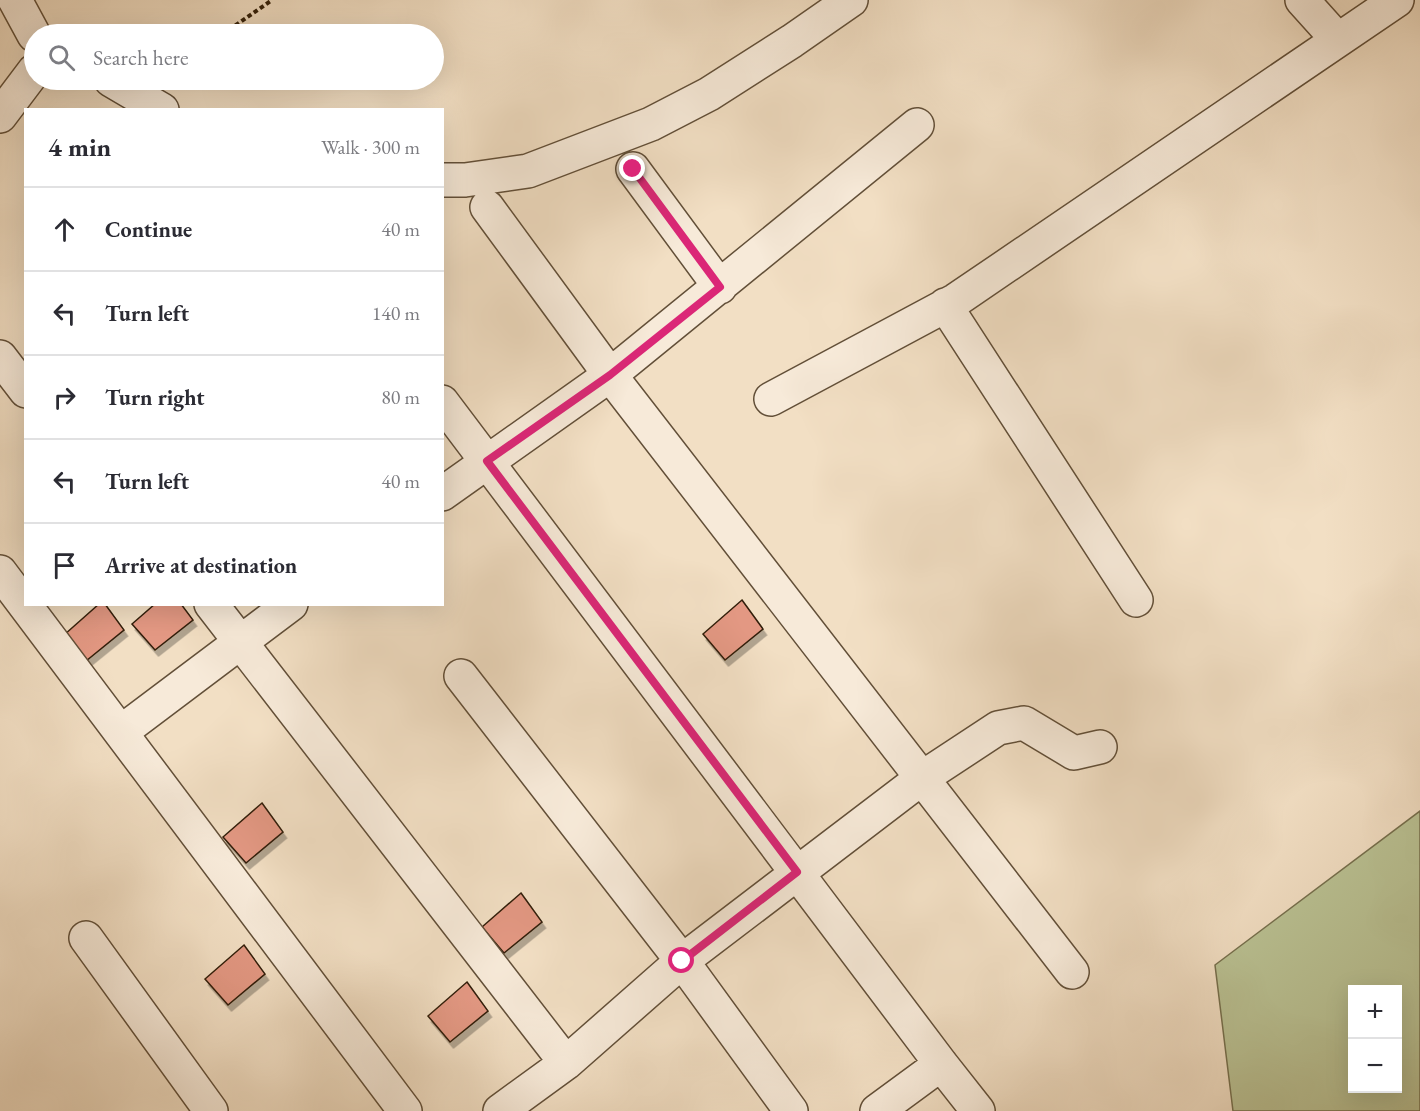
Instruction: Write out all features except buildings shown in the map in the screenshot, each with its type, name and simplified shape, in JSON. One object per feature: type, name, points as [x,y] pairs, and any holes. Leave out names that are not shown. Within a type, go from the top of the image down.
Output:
[{"type":"street","points":[[15,0],[28,24]]},
{"type":"street","points":[[444,180],[465,180],[528,171],[651,124],[727,82],[851,0]]},
{"type":"street","points":[[1302,0],[1338,40]]},
{"type":"street","points":[[771,399],[945,305],[1397,0]]},
{"type":"street","points":[[0,116],[24,84]]},
{"type":"street","points":[[128,90],[159,108]]},
{"type":"street","points":[[444,493],[610,375],[917,125]]},
{"type":"street","points":[[633,169],[720,287]]},
{"type":"street","points":[[487,207],[610,375],[1072,972]]},
{"type":"street","points":[[945,305],[1136,600]]},
{"type":"street","points":[[0,357],[24,388]]},
{"type":"street","points":[[444,405],[978,1111]]},
{"type":"street","points":[[0,573],[24,605]]},
{"type":"street","points":[[25,606],[405,1111]]},
{"type":"street","points":[[212,606],[566,1063]]},
{"type":"street","points":[[120,732],[288,606]]},
{"type":"street","points":[[461,676],[682,961],[791,1111]]},
{"type":"street","points":[[500,1111],[566,1063],[682,961],[797,872],[922,778],[998,728],[1024,723],[1074,753],[1100,747]]},
{"type":"street","points":[[86,938],[211,1111]]},
{"type":"street","points":[[877,1111],[941,1064]]},
{"type":"path","points":[[237,24],[272,0]]},
{"type":"green space","points":[[1420,811],[1420,1111],[1233,1111],[1215,965]]},
{"type":"route","points":[[633,169],[720,287],[610,375],[487,461],[797,872],[682,961]]}]
